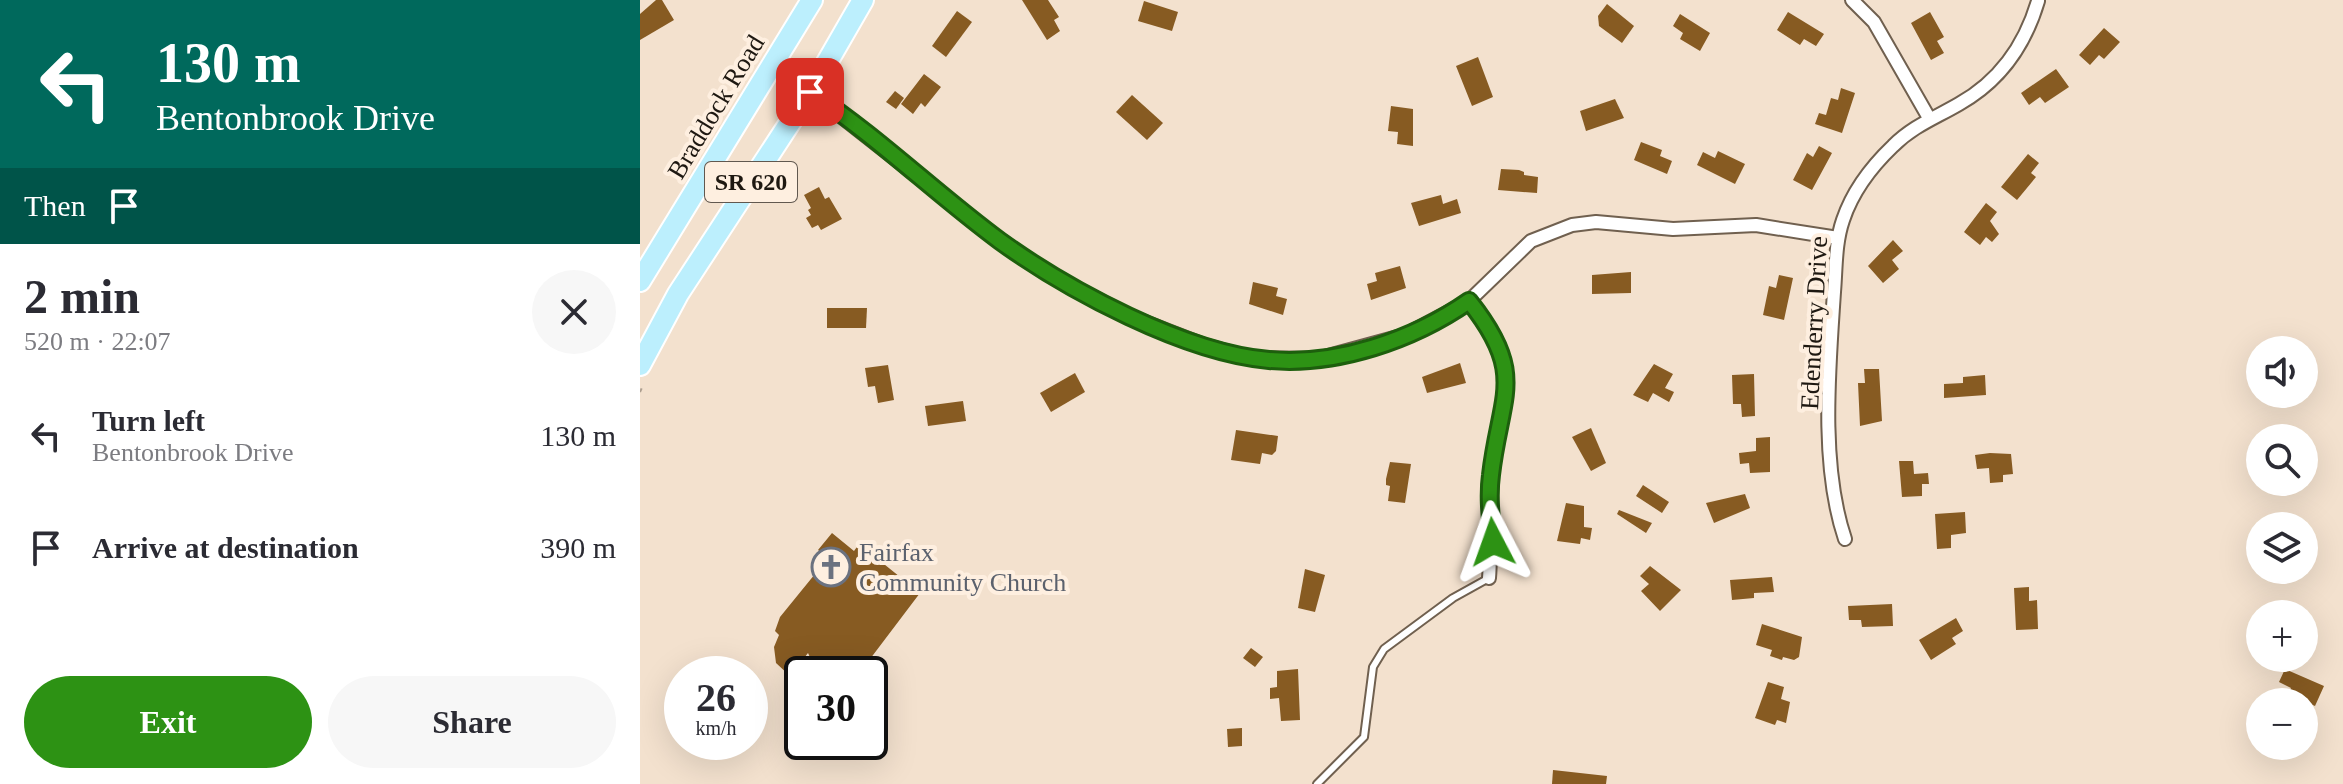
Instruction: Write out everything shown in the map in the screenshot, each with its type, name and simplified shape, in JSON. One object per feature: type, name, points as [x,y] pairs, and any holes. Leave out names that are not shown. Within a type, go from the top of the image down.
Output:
[{"type":"main road","name":"Braddock Road","points":[[640,281],[812,0]]},
{"type":"main road","name":"SR 620","points":[[640,365],[678,294],[810,92],[863,0]]},
{"type":"street","points":[[1852,0],[1874,22],[1929,118]]},
{"type":"street","name":"Edenderry Drive","points":[[1845,539],[1836,509],[1828,381],[1838,238],[1851,199],[1864,178],[1895,144],[1929,118],[1958,105],[1995,77],[2029,32],[2038,1]]},
{"type":"street","points":[[773,63],[982,227],[1051,275],[1132,317],[1230,354],[1294,361],[1340,355],[1405,335],[1469,301],[1519,250],[1540,236],[1572,225],[1608,223],[1673,229],[1756,225],[1838,238]]},
{"type":"street","points":[[1469,301],[1500,352],[1506,390],[1490,476],[1493,542],[1489,578]]},
{"type":"lane","points":[[1317,784],[1364,737],[1373,667],[1384,649],[1453,598],[1489,578]]},
{"type":"building","points":[[656,0],[662,0],[674,20],[640,40],[640,14]]},
{"type":"building","points":[[1022,0],[1048,0],[1059,17],[1054,20],[1060,31],[1047,40]]},
{"type":"building","points":[[1144,1],[1178,12],[1172,31],[1138,21]]},
{"type":"building","points":[[1607,4],[1634,26],[1622,43],[1599,26],[1598,16]]},
{"type":"building","points":[[957,11],[972,22],[946,57],[932,46]]},
{"type":"building","points":[[1788,12],[1824,34],[1816,46],[1804,39],[1800,45],[1777,30]]},
{"type":"building","points":[[1930,12],[1944,37],[1937,41],[1944,53],[1931,60],[1911,23]]},
{"type":"building","points":[[1680,14],[1710,33],[1700,51],[1680,39],[1683,33],[1673,26]]},
{"type":"building","points":[[2104,28],[2120,42],[2104,59],[2099,55],[2090,65],[2079,55]]},
{"type":"building","points":[[1478,57],[1493,97],[1472,106],[1456,66]]},
{"type":"building","points":[[2056,69],[2069,87],[2045,103],[2040,97],[2029,105],[2021,93]]},
{"type":"building","points":[[924,74],[941,87],[925,107],[921,103],[913,114],[901,104]]},
{"type":"building","points":[[1841,88],[1855,93],[1842,133],[1815,124],[1819,113],[1826,115],[1831,98],[1838,100]]},
{"type":"building","points":[[895,91],[904,98],[896,109],[886,102]]},
{"type":"building","points":[[1132,95],[1163,123],[1147,140],[1116,112]]},
{"type":"building","points":[[1615,99],[1624,118],[1586,131],[1580,111]]},
{"type":"building","points":[[1391,106],[1413,109],[1413,146],[1397,144],[1398,132],[1388,131]]},
{"type":"building","points":[[1641,142],[1662,150],[1660,156],[1672,161],[1667,174],[1634,160]]},
{"type":"building","points":[[1819,146],[1832,153],[1812,190],[1793,180],[1807,153],[1813,157]]},
{"type":"building","points":[[1718,151],[1745,164],[1735,184],[1697,165],[1703,152],[1715,158]]},
{"type":"building","points":[[2028,154],[2039,163],[2031,173],[2036,177],[2017,200],[2001,187]]},
{"type":"building","points":[[1501,169],[1519,170],[1524,175],[1538,177],[1537,193],[1498,190]]},
{"type":"building","points":[[819,187],[842,219],[821,230],[818,225],[812,228],[806,218],[811,215],[808,210],[811,208],[804,195]]},
{"type":"building","points":[[1441,195],[1443,204],[1457,199],[1461,213],[1419,226],[1411,203]]},
{"type":"building","points":[[1986,203],[1997,212],[1990,221],[1999,234],[1992,242],[1986,237],[1980,245],[1964,232]]},
{"type":"building","points":[[1893,240],[1903,251],[1892,260],[1899,269],[1883,283],[1868,266]]},
{"type":"building","points":[[1400,266],[1406,288],[1371,300],[1367,284],[1377,281],[1375,273]]},
{"type":"building","points":[[1631,272],[1631,293],[1592,294],[1592,275]]},
{"type":"building","points":[[1779,275],[1793,278],[1784,320],[1763,315],[1769,286],[1776,288]]},
{"type":"building","points":[[1253,282],[1278,288],[1276,296],[1287,299],[1283,315],[1249,304]]},
{"type":"building","points":[[827,308],[867,308],[866,328],[827,328]]},
{"type":"building","points":[[1460,363],[1466,383],[1427,393],[1422,377]]},
{"type":"building","points":[[1654,364],[1673,374],[1665,388],[1674,392],[1669,402],[1653,393],[1648,402],[1633,395]]},
{"type":"building","points":[[888,365],[894,400],[878,403],[875,386],[868,387],[865,368]]},
{"type":"building","points":[[1864,369],[1879,369],[1882,421],[1860,426],[1858,383],[1865,383]]},
{"type":"building","points":[[1075,373],[1085,392],[1051,412],[1040,393]]},
{"type":"building","points":[[1754,374],[1755,416],[1742,417],[1741,404],[1733,404],[1732,375]]},
{"type":"building","points":[[1985,375],[1986,395],[1944,398],[1944,384],[1963,383],[1963,377]]},
{"type":"building","points":[[963,401],[966,421],[928,426],[925,406]]},
{"type":"building","points":[[1591,428],[1606,463],[1591,471],[1572,437]]},
{"type":"building","points":[[1236,430],[1278,436],[1276,451],[1272,455],[1262,453],[1260,464],[1231,460]]},
{"type":"building","points":[[1770,437],[1770,472],[1750,473],[1749,463],[1740,464],[1739,453],[1756,451],[1756,438]]},
{"type":"building","points":[[2011,454],[2013,474],[2003,475],[2003,482],[1990,483],[1989,468],[1977,469],[1975,455]]},
{"type":"building","points":[[1899,461],[1913,461],[1914,474],[1928,473],[1929,484],[1922,484],[1922,496],[1902,497]]},
{"type":"building","points":[[1390,462],[1411,464],[1405,503],[1388,501],[1390,486],[1386,485],[1386,479]]},
{"type":"building","points":[[1643,485],[1669,502],[1662,513],[1636,496]]},
{"type":"building","points":[[1745,494],[1750,508],[1714,523],[1706,503]]},
{"type":"building","points":[[1566,503],[1584,506],[1584,527],[1592,528],[1590,540],[1581,538],[1580,544],[1557,541]]},
{"type":"building","points":[[1619,510],[1652,523],[1646,533],[1617,514]]},
{"type":"building","points":[[1965,512],[1966,533],[1951,535],[1951,548],[1937,549],[1935,514]]},
{"type":"building","points":[[832,533],[854,551],[859,544],[920,593],[872,656],[809,656],[808,653],[806,656],[784,656],[784,670],[776,663],[774,647],[779,635],[775,631],[780,617],[828,558],[818,550]]},
{"type":"building","points":[[1650,566],[1681,590],[1660,611],[1641,591],[1649,584],[1640,576]]},
{"type":"building","points":[[1305,569],[1325,575],[1315,612],[1298,608]]},
{"type":"building","points":[[1772,577],[1774,592],[1754,593],[1754,598],[1732,600],[1730,580]]},
{"type":"building","points":[[2029,587],[2029,601],[2037,600],[2038,629],[2016,630],[2014,588]]},
{"type":"building","points":[[1892,604],[1893,626],[1862,627],[1861,620],[1849,620],[1848,606]]},
{"type":"building","points":[[1956,618],[1963,631],[1952,638],[1956,644],[1931,660],[1919,640]]},
{"type":"building","points":[[1762,624],[1802,637],[1799,657],[1794,660],[1783,657],[1782,660],[1770,656],[1772,650],[1756,645]]},
{"type":"building","points":[[1251,648],[1263,657],[1255,667],[1243,658]]},
{"type":"building","points":[[1298,669],[1300,720],[1281,721],[1279,698],[1270,699],[1270,688],[1277,687],[1277,671]]},
{"type":"building","points":[[2284,672],[2292,672],[2324,686],[2318,699],[2318,688],[2291,688],[2279,682]]},
{"type":"building","points":[[1768,682],[1784,687],[1781,699],[1790,702],[1786,723],[1777,720],[1775,725],[1755,718]]},
{"type":"building","points":[[1242,728],[1242,746],[1228,747],[1227,729]]},
{"type":"building","points":[[1553,770],[1607,776],[1606,784],[1552,784]]},
{"type":"place","name":"Fairfax Community Church","points":[[831,567]]},
{"type":"route","points":[[810,92],[835,108],[982,227],[1051,275],[1132,317],[1230,354],[1271,361],[1340,355],[1428,326],[1469,301],[1493,336],[1505,372],[1505,410],[1490,476],[1493,542]]}]
